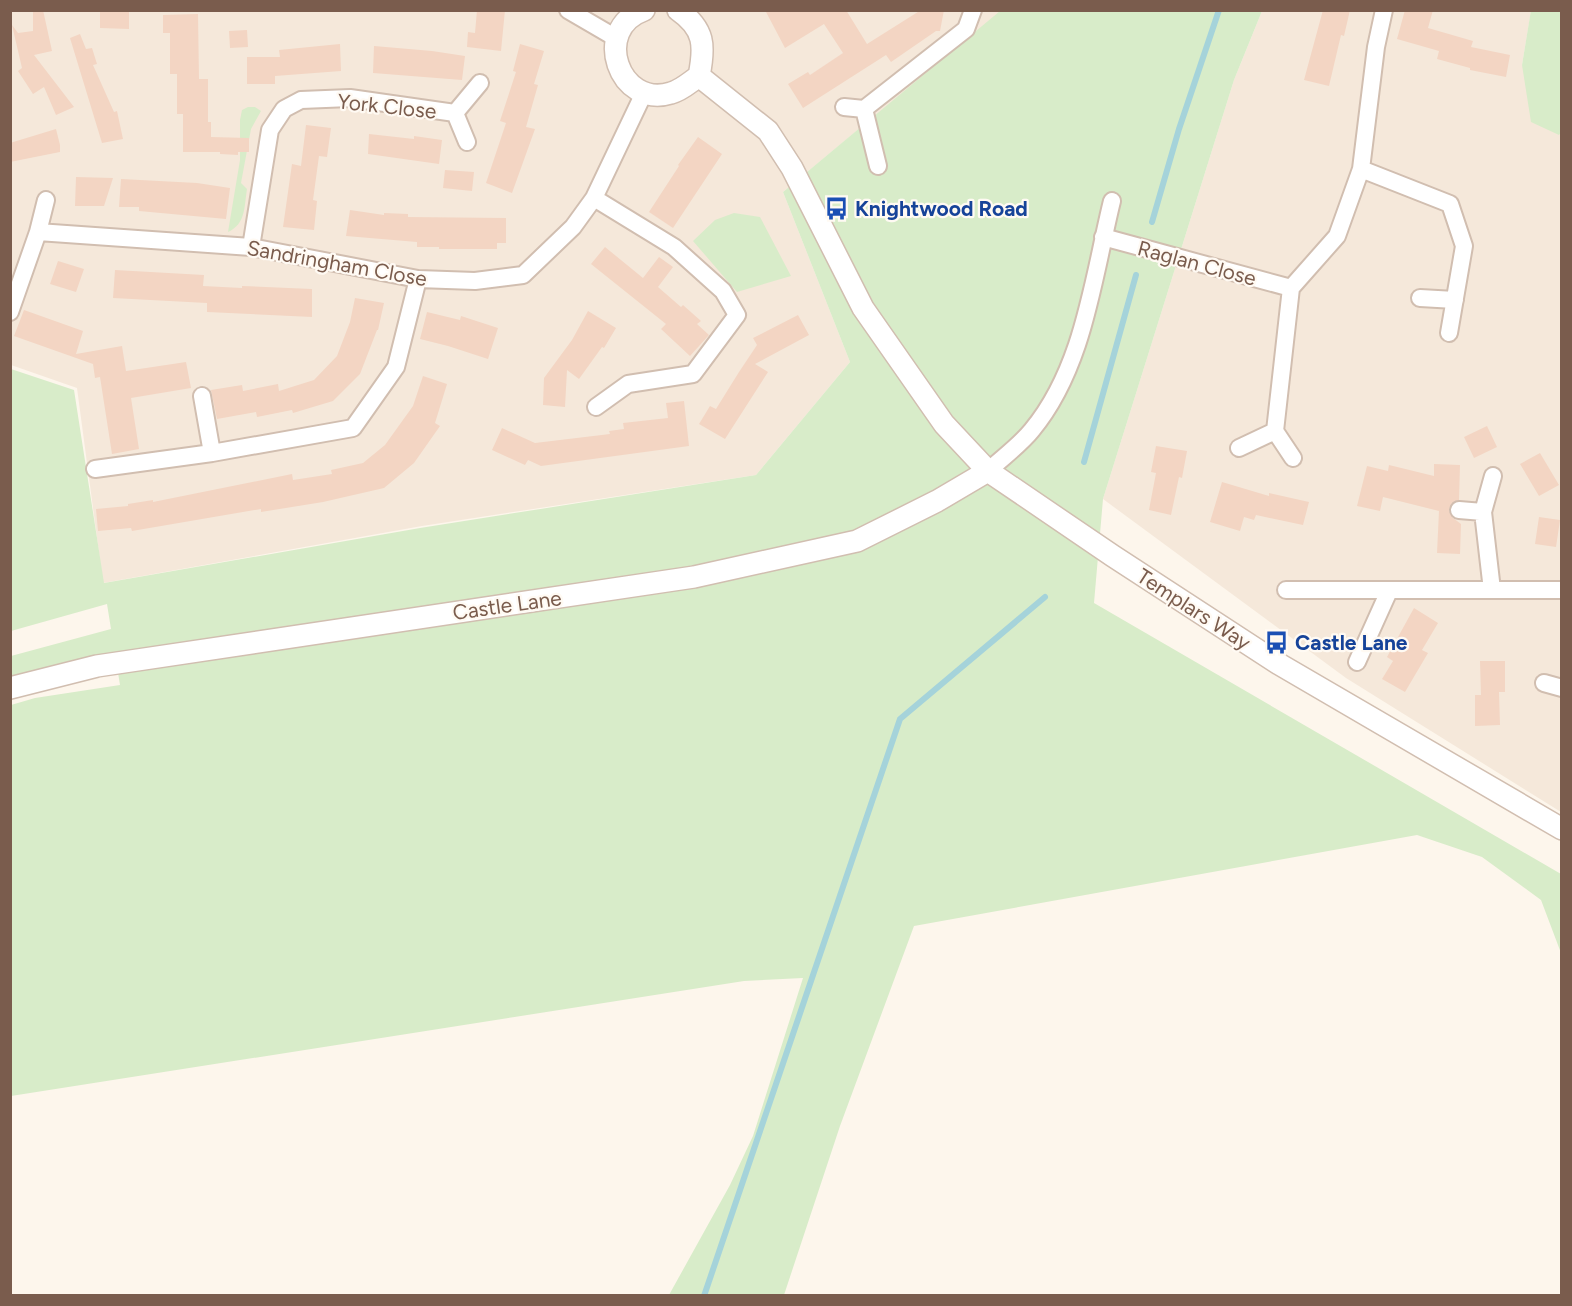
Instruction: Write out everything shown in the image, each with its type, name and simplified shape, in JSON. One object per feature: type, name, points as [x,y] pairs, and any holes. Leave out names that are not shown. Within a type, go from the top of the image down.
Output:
[{"type":"street","points":[[568,10],[616,38]]},
{"type":"street","points":[[644,10],[634,14],[623,25],[616,38],[615,52],[621,73],[631,85],[644,93],[655,95],[671,93],[699,76],[703,53],[701,37],[694,24],[679,11]]},
{"type":"street","points":[[844,107],[864,109],[966,29],[973,10]]},
{"type":"street","points":[[1293,458],[1275,431],[1291,288],[1337,236],[1361,169],[1376,47],[1384,10]]},
{"type":"street","points":[[699,76],[768,131],[792,168],[863,308],[944,424],[988,471],[1031,431],[1053,399],[1079,338],[1112,201]]},
{"type":"street","name":"York Close","points":[[455,113],[480,83]]},
{"type":"street","name":"Sandringham Close","points":[[38,232],[251,247],[418,279],[476,281],[523,275],[573,227],[594,198],[644,93]]},
{"type":"street","name":"York Close","points":[[251,247],[270,130],[284,109],[301,100],[350,98],[455,113]]},
{"type":"street","points":[[864,109],[878,166]]},
{"type":"street","name":"York Close","points":[[455,113],[467,142]]},
{"type":"street","points":[[1361,169],[1450,204],[1464,246],[1449,333]]},
{"type":"street","points":[[594,198],[674,247],[723,291],[737,315],[693,375],[628,384],[596,406]]},
{"type":"street","points":[[10,312],[38,232],[46,200]]},
{"type":"street","name":"Raglan Close","points":[[1103,237],[1291,288]]},
{"type":"street","points":[[95,469],[212,453],[353,428],[396,367],[418,279]]},
{"type":"street","points":[[1420,298],[1455,300]]},
{"type":"street","points":[[202,396],[212,453]]},
{"type":"street","points":[[1239,448],[1275,431]]},
{"type":"street","name":"Castle Lane","points":[[10,687],[98,666],[694,577],[857,541],[937,501],[988,471]]},
{"type":"street","name":"Templars Way","points":[[988,471],[1279,664],[1562,829]]},
{"type":"street","points":[[1492,590],[1483,512],[1493,476]]},
{"type":"street","points":[[1459,510],[1483,512]]},
{"type":"street","points":[[1286,590],[1562,590]]},
{"type":"street","points":[[1357,662],[1389,591]]},
{"type":"street","points":[[1544,683],[1562,688]]},
{"type":"shaded area","points":[[11,11],[1000,12],[783,192],[850,362],[756,475],[422,526],[103,583],[77,388],[11,365]]},
{"type":"shaded area","points":[[1262,11],[1531,11],[1522,65],[1559,134],[1562,131],[1561,812],[1346,678],[1103,499],[1234,80]]},
{"type":"green space","points":[[1531,10],[1561,11],[1562,131],[1559,135],[1531,122],[1522,65]]},
{"type":"green space","points":[[1000,11],[1262,11],[1234,80],[1103,499],[1094,603],[1561,874],[1561,953],[1541,900],[1482,857],[1417,835],[914,926],[840,1126],[784,1295],[669,1295],[730,1185],[753,1136],[803,978],[744,981],[11,1096],[11,705],[35,698],[120,685],[115,654],[11,676],[11,656],[111,629],[107,604],[11,631],[11,369],[74,390],[104,583],[420,528],[756,475],[850,362],[783,192]]},
{"type":"green space","points":[[255,107],[261,111],[251,129],[241,183],[247,189],[243,214],[234,229],[228,232],[240,160],[240,120],[242,110]]},
{"type":"green space","points":[[734,213],[760,217],[791,276],[737,292],[693,241],[715,220]]},
{"type":"building","points":[[33,10],[43,10],[52,51],[34,55],[74,107],[56,115],[44,87],[33,94],[18,71],[22,68],[12,25],[18,33],[33,31]]},
{"type":"building","points":[[100,10],[129,10],[129,29],[100,28]]},
{"type":"building","points":[[477,10],[505,10],[501,51],[467,47],[468,32],[475,33]]},
{"type":"building","points":[[765,10],[846,10],[867,44],[921,10],[944,10],[940,31],[936,31],[891,62],[886,55],[803,108],[788,84],[808,72],[810,75],[843,53],[824,24],[785,48]]},
{"type":"building","points":[[1323,10],[1350,10],[1344,36],[1341,35],[1329,86],[1304,80]]},
{"type":"building","points":[[1405,10],[1433,10],[1428,28],[1473,41],[1471,47],[1510,55],[1506,77],[1470,70],[1470,68],[1437,59],[1439,51],[1397,39]]},
{"type":"building","points":[[198,14],[199,79],[208,79],[208,122],[211,122],[211,137],[249,138],[249,152],[238,152],[238,155],[220,154],[220,152],[183,152],[183,114],[177,114],[177,74],[170,74],[170,33],[163,33],[163,15]]},
{"type":"building","points":[[247,30],[248,47],[230,48],[229,31]]},
{"type":"building","points":[[80,34],[86,49],[92,48],[97,64],[93,65],[114,112],[117,111],[123,139],[102,143],[70,38]]},
{"type":"building","points":[[340,44],[341,71],[275,76],[275,84],[247,84],[247,57],[280,57],[279,50]]},
{"type":"building","points":[[520,44],[544,51],[534,84],[538,85],[526,127],[535,129],[512,193],[486,183],[506,123],[500,121],[516,72],[513,71]]},
{"type":"building","points":[[374,46],[465,56],[462,80],[373,73]]},
{"type":"building","points":[[306,125],[331,128],[327,157],[319,156],[313,200],[317,201],[314,230],[283,227],[292,164],[301,166]]},
{"type":"building","points":[[56,129],[60,152],[10,162],[10,143]]},
{"type":"building","points":[[369,134],[442,140],[439,164],[368,154]]},
{"type":"building","points":[[698,137],[722,154],[673,228],[649,212]]},
{"type":"building","points":[[445,170],[474,172],[472,191],[443,188]]},
{"type":"building","points":[[76,177],[113,178],[104,206],[75,206]]},
{"type":"building","points":[[121,179],[197,183],[230,188],[226,219],[139,211],[139,207],[119,207]]},
{"type":"building","points":[[350,210],[384,215],[384,213],[408,214],[408,217],[506,218],[506,243],[497,243],[497,249],[439,249],[439,247],[417,247],[417,242],[346,236]]},
{"type":"building","points":[[605,247],[643,278],[659,257],[673,267],[658,287],[701,321],[697,324],[709,335],[690,356],[661,329],[666,324],[591,264]]},
{"type":"building","points":[[58,261],[84,269],[76,292],[50,284]]},
{"type":"building","points":[[115,270],[204,275],[203,286],[312,289],[312,317],[207,312],[207,303],[113,298]]},
{"type":"building","points":[[355,298],[384,303],[378,330],[360,374],[333,401],[293,413],[292,410],[257,417],[256,412],[217,419],[211,390],[242,385],[243,391],[278,384],[279,391],[314,380],[337,356],[350,322]]},
{"type":"building","points":[[24,310],[83,331],[76,354],[122,346],[126,371],[186,362],[191,388],[131,398],[139,449],[112,454],[100,377],[95,378],[93,364],[14,336]]},
{"type":"building","points":[[588,311],[616,328],[604,348],[602,347],[579,379],[567,370],[565,407],[543,405],[544,378],[572,340]]},
{"type":"building","points":[[427,312],[460,320],[461,316],[498,328],[488,359],[420,339]]},
{"type":"building","points":[[798,315],[809,335],[755,364],[768,372],[725,439],[699,424],[710,406],[716,409],[757,345],[753,338]]},
{"type":"building","points":[[423,376],[447,384],[435,423],[440,426],[414,463],[384,488],[323,502],[261,512],[261,509],[132,531],[131,528],[98,531],[96,509],[128,506],[128,504],[153,500],[153,502],[292,474],[293,480],[332,474],[331,470],[363,463],[385,445],[413,406]]},
{"type":"building","points":[[684,401],[689,446],[541,466],[528,460],[525,465],[492,450],[502,428],[535,443],[610,434],[609,431],[624,429],[623,423],[668,418],[666,403]]},
{"type":"building","points":[[1487,426],[1497,447],[1474,458],[1464,437]]},
{"type":"building","points":[[1156,446],[1187,451],[1171,515],[1149,510],[1156,473],[1151,472]]},
{"type":"building","points":[[1540,453],[1559,485],[1539,496],[1520,464]]},
{"type":"building","points":[[1434,464],[1460,465],[1459,500],[1451,504],[1449,510],[1453,518],[1461,524],[1460,554],[1437,553],[1439,511],[1383,497],[1380,511],[1357,506],[1367,466],[1388,471],[1389,465],[1434,476]]},
{"type":"building","points":[[1222,482],[1269,496],[1269,493],[1309,502],[1303,525],[1256,515],[1254,520],[1244,517],[1240,531],[1210,522]]},
{"type":"building","points":[[1539,517],[1560,520],[1556,547],[1535,544]]},
{"type":"building","points":[[1414,608],[1438,623],[1422,650],[1428,653],[1405,692],[1382,679],[1393,661],[1387,657]]},
{"type":"building","points":[[1480,661],[1505,661],[1505,692],[1499,692],[1500,725],[1475,726],[1475,695],[1481,695]]},
{"type":"waterway","points":[[1152,222],[1179,129],[1219,10]]},
{"type":"waterway","points":[[1084,462],[1136,275]]},
{"type":"waterway","points":[[704,1296],[900,719],[1045,597]]},
{"type":"place","name":"Knightwood Road","points":[[837,208]]},
{"type":"place","name":"Castle Lane","points":[[1277,642]]}]
